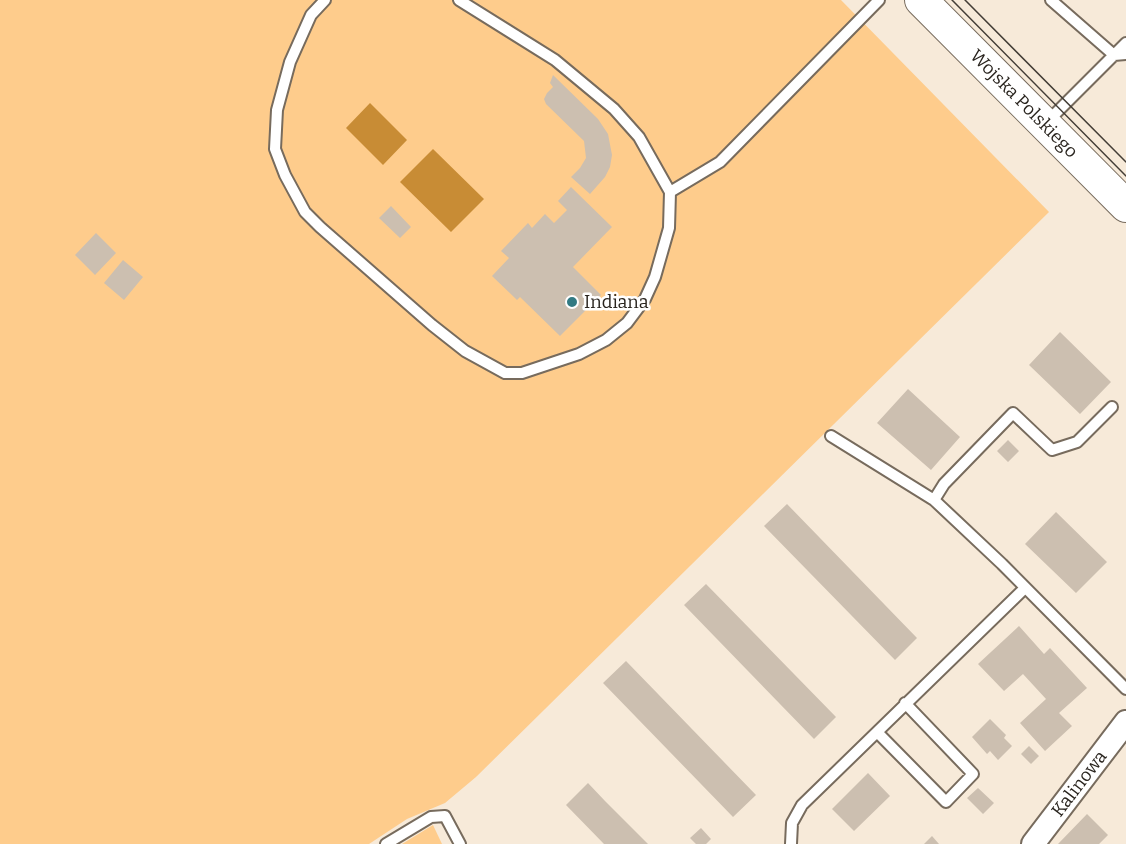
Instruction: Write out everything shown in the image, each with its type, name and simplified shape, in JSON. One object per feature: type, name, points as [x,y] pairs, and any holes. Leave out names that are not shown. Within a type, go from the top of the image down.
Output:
[{"type":"main road","name":"Wojska Polskiego","points":[[921,0],[1126,206]]},
{"type":"street","name":"Kalinowa","points":[[1033,844],[1126,722]]},
{"type":"lane","points":[[325,0],[310,15],[294,52],[277,110],[275,149],[285,175],[305,212],[432,325],[465,351],[505,373],[522,373],[579,354],[606,340],[627,323],[645,299],[655,277],[669,228],[670,192],[639,137],[614,109],[555,60],[459,0]]},
{"type":"lane","points":[[670,192],[720,162],[879,0]]},
{"type":"lane","points":[[1051,0],[1114,55],[1126,54]]},
{"type":"lane","points":[[1044,124],[1126,43]]},
{"type":"lane","points":[[934,500],[944,484],[1012,413],[1052,450],[1077,442],[1112,407]]},
{"type":"lane","points":[[831,436],[934,500],[1002,564],[1126,689]]},
{"type":"lane","points":[[791,844],[792,824],[802,805],[1025,588]]},
{"type":"lane","points":[[877,732],[946,802],[974,774],[905,703]]},
{"type":"lane","points":[[386,844],[431,818],[445,816],[460,844]]},
{"type":"shaded area","points":[[0,0],[841,0],[1049,212],[476,777],[445,803],[407,819],[369,844],[0,844]]},
{"type":"shaded area","points":[[370,103],[407,140],[383,165],[346,128]]},
{"type":"shaded area","points":[[433,149],[484,199],[451,232],[400,182]]},
{"type":"shaded area","points":[[433,825],[442,844],[402,844]]},
{"type":"building","points":[[553,75],[598,119],[608,134],[612,155],[610,167],[605,177],[590,194],[571,177],[586,158],[584,141],[546,104],[544,99],[553,87],[550,83]]},
{"type":"building","points":[[571,187],[612,227],[573,267],[601,295],[560,336],[520,297],[517,300],[492,276],[509,258],[501,251],[528,223],[532,228],[545,214],[554,223],[567,210],[558,201]]},
{"type":"building","points":[[391,206],[411,227],[400,238],[379,218]]},
{"type":"building","points":[[96,233],[116,253],[95,275],[75,255]]},
{"type":"building","points":[[123,260],[143,277],[124,300],[104,283]]},
{"type":"building","points":[[1060,332],[1111,382],[1080,414],[1029,365]]},
{"type":"building","points":[[908,389],[960,437],[931,470],[877,423]]},
{"type":"building","points":[[1008,440],[1019,451],[1008,462],[997,451]]},
{"type":"building","points":[[787,504],[917,638],[895,660],[764,526]]},
{"type":"building","points":[[1056,512],[1107,562],[1076,593],[1025,544]]},
{"type":"building","points":[[706,584],[836,717],[814,739],[684,605]]},
{"type":"building","points":[[1019,626],[1044,654],[1050,648],[1087,688],[1059,713],[1072,726],[1045,751],[1020,723],[1046,699],[1023,674],[1004,691],[978,664]]},
{"type":"building","points":[[626,661],[756,795],[733,817],[603,683]]},
{"type":"building","points":[[990,719],[1006,735],[1004,738],[1012,746],[998,760],[990,751],[987,754],[972,737]]},
{"type":"building","points":[[1029,746],[1039,756],[1031,764],[1021,754]]},
{"type":"building","points":[[868,773],[890,796],[854,831],[832,809]]},
{"type":"building","points":[[588,783],[648,844],[604,844],[566,805]]},
{"type":"building","points":[[978,788],[994,803],[983,814],[967,798]]},
{"type":"building","points":[[1087,814],[1108,835],[1099,844],[1058,844]]},
{"type":"building","points":[[701,828],[711,839],[706,844],[696,844],[690,838]]},
{"type":"building","points":[[932,836],[939,844],[924,844]]},
{"type":"tram line","points":[[952,0],[1126,176]]},
{"type":"tram line","points":[[965,0],[1126,162]]},
{"type":"place","name":"Indiana","points":[[572,302]]}]
